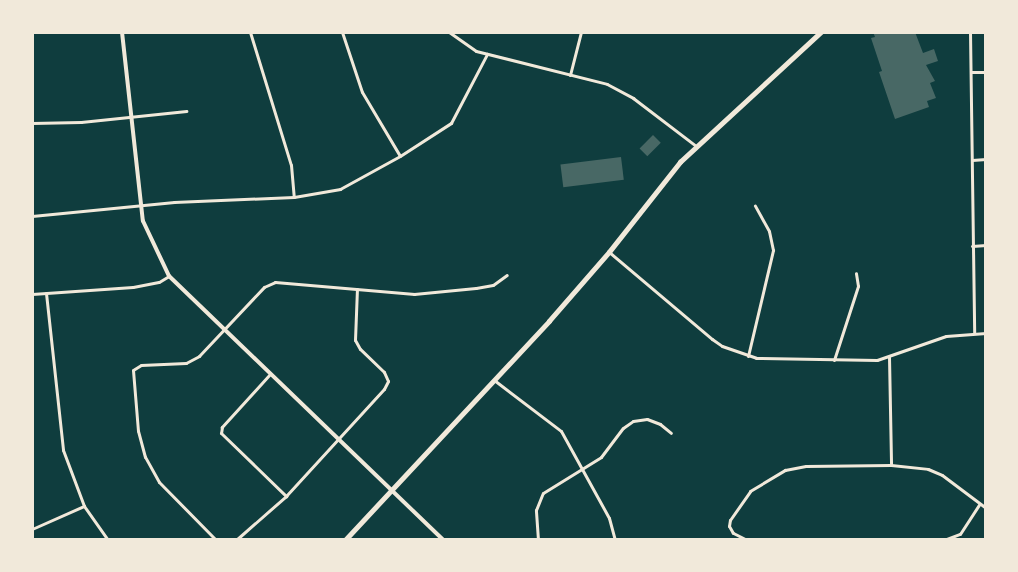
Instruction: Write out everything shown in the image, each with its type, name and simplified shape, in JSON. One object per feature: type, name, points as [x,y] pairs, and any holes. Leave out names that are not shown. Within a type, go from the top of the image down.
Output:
[{"type":"main road","points":[[345,540],[494,380],[609,252],[659,186],[696,146],[820,32]]},
{"type":"street","points":[[122,32],[141,205],[146,229],[169,276],[223,331],[340,438],[443,540]]},
{"type":"street","points":[[250,32],[291,166],[294,197]]},
{"type":"street","points":[[342,32],[362,92],[400,156]]},
{"type":"street","points":[[449,32],[461,43],[487,54],[570,75],[622,91],[696,146]]},
{"type":"street","points":[[570,75],[581,32]]},
{"type":"street","points":[[970,32],[974,333]]},
{"type":"street","points":[[32,216],[141,205],[294,197],[340,189],[400,156],[451,123],[487,54]]},
{"type":"street","points":[[971,72],[986,72]]},
{"type":"street","points":[[32,123],[132,117],[186,111]]},
{"type":"street","points":[[972,160],[986,159]]},
{"type":"street","points":[[748,356],[773,250],[769,231],[755,206]]},
{"type":"street","points":[[972,246],[986,245]]},
{"type":"street","points":[[609,252],[712,339],[748,356],[770,361],[877,360],[946,336],[986,333]]},
{"type":"street","points":[[834,360],[858,286],[856,273]]},
{"type":"street","points":[[216,540],[159,482],[145,457],[138,431],[133,370],[141,365],[186,362],[199,356],[269,284],[414,294],[493,285],[506,274]]},
{"type":"street","points":[[32,294],[133,288],[159,282],[169,276]]},
{"type":"street","points":[[236,540],[286,496],[340,438],[388,380],[355,340],[357,289]]},
{"type":"street","points":[[46,293],[63,450],[84,506],[108,540]]},
{"type":"street","points":[[889,357],[891,465]]},
{"type":"street","points":[[270,374],[222,427],[221,433],[286,496]]},
{"type":"street","points":[[494,380],[561,431],[583,468],[608,518],[615,540]]},
{"type":"street","points":[[538,540],[536,510],[542,493],[601,457],[619,432],[634,421],[653,420],[671,433]]},
{"type":"street","points":[[746,540],[733,533],[730,520],[750,490],[785,470],[806,466],[891,465],[928,468],[942,475],[979,505],[986,508]]},
{"type":"street","points":[[944,540],[960,534],[979,505]]},
{"type":"street","points":[[32,529],[84,506]]},
{"type":"building","points":[[873,32],[915,32],[923,53],[934,49],[938,61],[926,65],[935,81],[930,83],[936,98],[927,101],[929,107],[895,119],[879,72],[882,71],[871,38],[875,37]]},
{"type":"building","points":[[653,135],[661,143],[647,156],[640,148]]},
{"type":"building","points":[[621,157],[624,180],[563,187],[560,164]]}]
